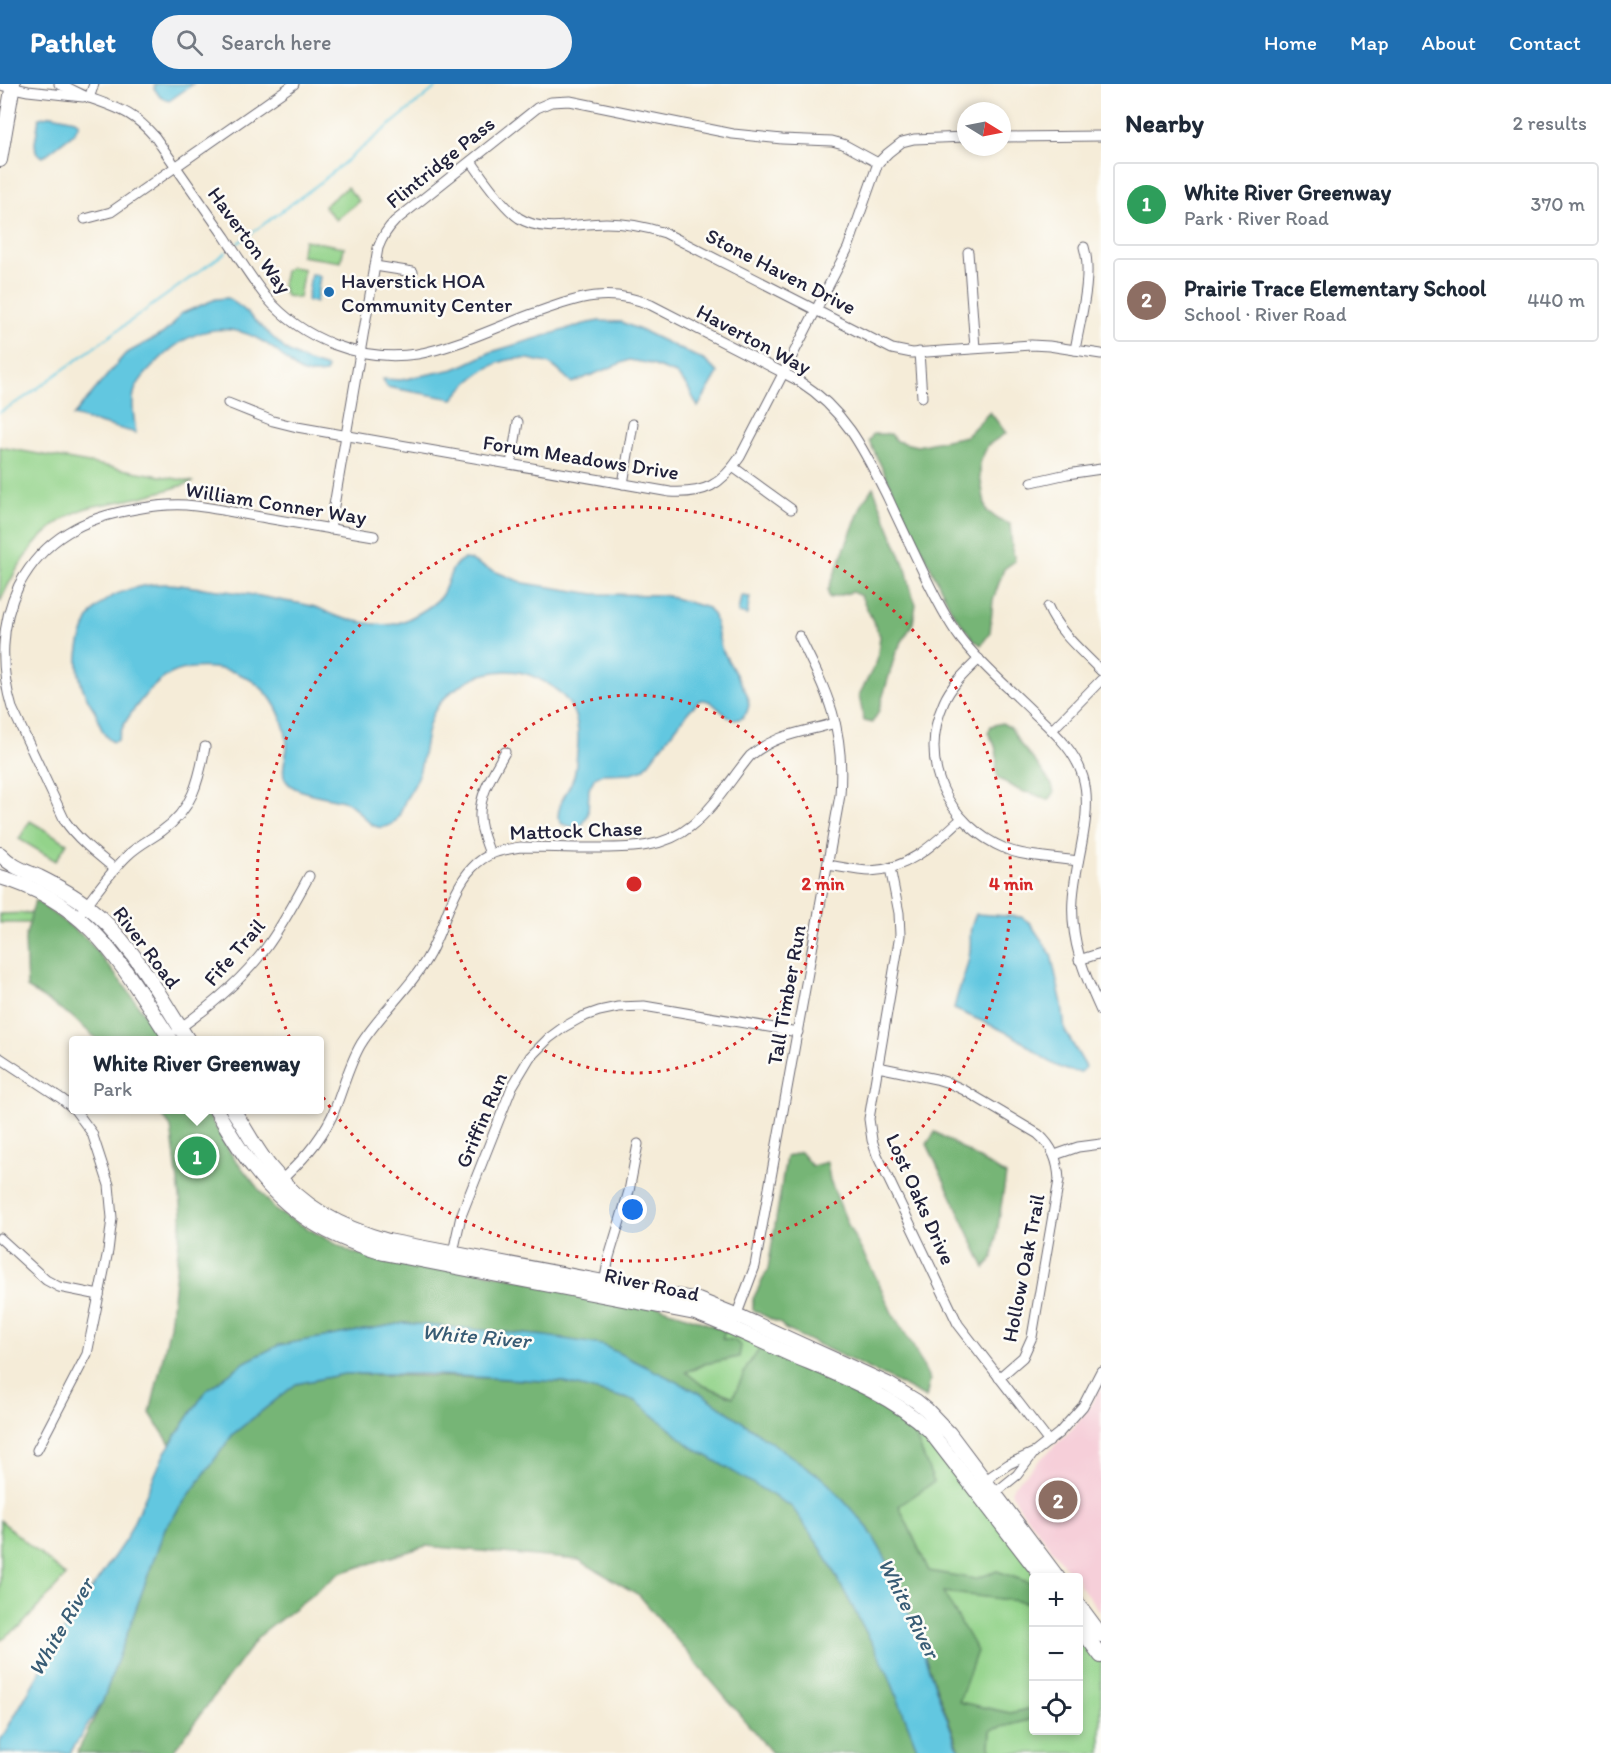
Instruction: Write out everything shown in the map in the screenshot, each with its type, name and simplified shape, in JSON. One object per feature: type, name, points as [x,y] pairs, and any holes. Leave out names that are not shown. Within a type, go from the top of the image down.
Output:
[{"type":"main road","points":[[0,160],[9,85]]},
{"type":"main road","name":"River Road","points":[[0,854],[9,864],[56,886],[87,905],[123,943],[173,1035]]},
{"type":"main road","name":"River Road","points":[[0,877],[50,898],[78,916],[108,946],[173,1035]]},
{"type":"main road","name":"River Road","points":[[219,1114],[247,1158],[277,1184]]},
{"type":"main road","name":"River Road","points":[[236,1114],[295,1211],[315,1225],[354,1245],[384,1253],[451,1259],[603,1288],[686,1311],[735,1321],[880,1394],[907,1411],[929,1430],[980,1484],[1040,1573]]},
{"type":"main road","name":"River Road","points":[[990,1498],[1054,1573]]},
{"type":"main road","points":[[1083,1611],[1101,1635]]},
{"type":"main road","points":[[1079,1627],[1101,1656]]},
{"type":"street","name":"Haverton Way","points":[[59,84],[121,109],[139,120],[155,137],[176,166],[257,285],[291,322],[330,344],[360,352],[392,356],[420,353],[567,302],[594,295],[612,295],[628,297],[651,305],[783,373],[816,393],[855,435],[946,616],[960,639],[1067,746],[1081,772],[1085,787],[1086,807],[1072,912],[1079,960],[1101,1011]]},
{"type":"street","points":[[89,98],[94,84]]},
{"type":"street","points":[[85,219],[111,212],[294,84]]},
{"type":"street","name":"Haverton Way","points":[[9,85],[63,96],[89,98]]},
{"type":"street","name":"Flintridge Pass","points":[[330,529],[380,242],[388,228],[537,108],[551,102],[565,101],[742,135],[832,141],[843,144],[878,163]]},
{"type":"street","points":[[1011,137],[1101,136]]},
{"type":"street","points":[[878,163],[893,148],[908,140],[957,137]]},
{"type":"street","name":"Stone Haven Drive","points":[[471,161],[508,208],[516,216],[529,223],[549,226],[616,223],[659,231],[684,241],[892,349],[919,352],[1030,345],[1101,354]]},
{"type":"street","name":"Forum Meadows Drive","points":[[228,403],[282,424],[670,492],[695,492],[714,485],[733,467],[853,237],[878,163]]},
{"type":"street","points":[[1075,350],[1088,275],[1088,261],[1084,247]]},
{"type":"street","points":[[968,252],[975,348]]},
{"type":"street","points":[[375,266],[412,272]]},
{"type":"street","points":[[919,352],[922,398]]},
{"type":"street","points":[[511,464],[518,422]]},
{"type":"street","points":[[623,484],[633,424]]},
{"type":"street","points":[[733,467],[791,509]]},
{"type":"street","points":[[1032,482],[1101,469]]},
{"type":"street","name":"William Conner Way","points":[[115,868],[84,844],[65,821],[12,708],[7,692],[2,655],[5,622],[13,597],[30,568],[49,546],[81,525],[111,514],[161,505],[195,506],[374,536]]},
{"type":"street","points":[[1048,607],[1063,632],[1101,671]]},
{"type":"street","name":"Tall Timber Run","points":[[735,1321],[755,1266],[842,778],[841,757],[828,696],[799,636]]},
{"type":"street","points":[[979,659],[951,689],[944,702],[935,732],[934,750],[939,778],[948,799],[962,819],[978,834],[1008,850],[1078,861]]},
{"type":"street","points":[[1052,730],[1101,680]]},
{"type":"street","name":"Mattock Chase","points":[[490,854],[521,847],[636,848],[657,844],[690,827],[704,814],[750,756],[759,749],[784,736],[835,723]]},
{"type":"street","points":[[78,916],[129,853],[162,831],[184,811],[197,786],[206,747]]},
{"type":"street","points":[[277,1184],[318,1141],[332,1116],[360,1047],[430,954],[464,879],[474,866],[490,854],[480,819],[481,802],[487,785],[505,752]]},
{"type":"street","points":[[828,865],[868,871],[890,868],[910,860],[929,848],[962,819]]},
{"type":"street","name":"Lost Oaks Drive","points":[[890,868],[899,913],[900,935],[869,1119],[872,1140],[877,1155],[958,1324],[1048,1442]]},
{"type":"street","name":"Fife Trail","points":[[173,1035],[237,981],[265,949],[309,876]]},
{"type":"street","points":[[1079,960],[1101,953]]},
{"type":"street","name":"Griffin Run","points":[[451,1259],[461,1216],[512,1087],[530,1057],[564,1027],[599,1011],[618,1007],[644,1006],[798,1032]]},
{"type":"street","points":[[0,1058],[69,1105]]},
{"type":"street","points":[[878,1067],[936,1079],[963,1090],[1038,1134],[1047,1142],[1055,1155],[1078,1147],[1101,1144]]},
{"type":"street","points":[[37,1450],[87,1354],[112,1218],[112,1202],[106,1174],[92,1133],[78,1114]]},
{"type":"street","points":[[603,1288],[609,1257],[629,1191],[638,1144]]},
{"type":"street","name":"Hollow Oak Trail","points":[[999,1378],[1023,1357],[1032,1337],[1059,1180],[1055,1155]]},
{"type":"street","points":[[0,1238],[46,1280],[66,1289],[99,1295]]},
{"type":"street","points":[[980,1484],[1009,1464],[1035,1452],[1059,1433],[1083,1406],[1101,1371]]},
{"type":"street","points":[[990,1498],[1017,1475],[1035,1452]]},
{"type":"shaded area","points":[[1101,1387],[1101,1613],[1083,1589],[1083,1573],[1070,1573],[1016,1503],[1011,1491],[1014,1485],[1076,1425]]},
{"type":"green space","points":[[347,187],[359,201],[336,220],[324,206]]},
{"type":"green space","points":[[304,240],[344,247],[341,262],[301,256]]},
{"type":"green space","points":[[291,267],[304,269],[299,298],[286,296],[282,286],[285,271]]},
{"type":"green space","points":[[990,412],[1006,433],[988,445],[980,462],[980,476],[986,510],[999,520],[1010,524],[1015,561],[1004,569],[993,600],[990,633],[981,645],[973,639],[952,611],[869,441],[873,434],[891,434],[896,441],[917,446],[966,436]]},
{"type":"green space","points":[[0,447],[194,482],[140,497],[91,507],[66,517],[42,536],[32,548],[14,573],[0,602]]},
{"type":"green space","points":[[873,487],[907,572],[916,604],[913,623],[896,652],[878,713],[872,723],[864,721],[859,695],[877,661],[880,636],[861,596],[852,592],[829,598],[828,590],[863,502]]},
{"type":"green space","points":[[1002,723],[1011,728],[1021,745],[1052,785],[1054,793],[1049,800],[1022,792],[998,778],[996,751],[988,733],[991,726]]},
{"type":"green space","points":[[30,821],[67,843],[56,861],[19,839]]},
{"type":"green space","points":[[35,900],[87,939],[129,992],[159,1036],[94,1036],[70,1015],[27,988],[25,939]]},
{"type":"green space","points":[[0,914],[45,914],[38,923],[0,923]]},
{"type":"green space","points":[[161,1114],[208,1114],[231,1154],[276,1211],[352,1253],[450,1266],[652,1304],[725,1330],[722,1339],[734,1340],[741,1346],[739,1357],[704,1364],[686,1372],[702,1385],[733,1397],[748,1365],[761,1347],[893,1401],[896,1416],[913,1431],[934,1482],[899,1506],[929,1571],[975,1579],[997,1571],[1029,1583],[1029,1603],[943,1592],[977,1651],[959,1702],[1010,1713],[1029,1709],[1029,1720],[991,1730],[990,1747],[993,1753],[961,1753],[894,1574],[868,1528],[825,1480],[702,1394],[546,1336],[404,1323],[279,1345],[245,1362],[206,1391],[170,1444],[150,1413],[170,1326],[182,1213],[171,1127]]},
{"type":"green space","points":[[935,1132],[1006,1175],[993,1258],[985,1268],[927,1144]]},
{"type":"green space","points":[[800,1152],[812,1166],[827,1162],[830,1180],[849,1227],[892,1313],[912,1344],[930,1380],[926,1398],[785,1329],[781,1324],[753,1310],[753,1299],[768,1269],[786,1157]]},
{"type":"green space","points":[[235,1270],[693,1370],[704,1364],[739,1357],[734,1340],[722,1339],[725,1330],[761,1347],[748,1365],[734,1397],[702,1385],[685,1372],[334,1299]]},
{"type":"green space","points":[[344,1374],[562,1382],[636,1401],[692,1447],[793,1507],[822,1550],[887,1671],[919,1753],[772,1753],[639,1595],[579,1560],[426,1546],[340,1573],[258,1637],[172,1753],[77,1753],[102,1703],[165,1528],[233,1434],[296,1384]]},
{"type":"green space","points":[[893,1401],[919,1420],[1040,1573],[1029,1573],[1029,1583],[997,1571],[976,1579],[929,1572],[899,1506],[913,1431],[896,1416]]},
{"type":"green space","points":[[0,1520],[66,1576],[21,1626],[0,1640]]},
{"type":"green space","points":[[942,1591],[1029,1602],[1029,1709],[1010,1713],[959,1702],[976,1651]]},
{"type":"green space","points":[[1083,1631],[1101,1656],[1101,1753],[993,1753],[990,1747],[991,1730],[1029,1720],[1029,1735],[1083,1735]]},
{"type":"water","points":[[155,84],[193,84],[169,101],[160,97],[154,88]]},
{"type":"water","points":[[52,115],[75,120],[79,124],[74,133],[43,157],[36,152],[35,143],[39,118]]},
{"type":"water","points":[[311,274],[320,276],[316,302],[307,301]]},
{"type":"water","points":[[228,298],[242,308],[287,351],[327,368],[326,373],[308,374],[297,370],[275,350],[245,333],[215,330],[186,339],[172,348],[142,378],[134,392],[133,400],[136,433],[73,416],[125,354],[162,334],[172,326],[180,314],[216,299]]},
{"type":"water","points":[[599,321],[621,322],[705,361],[718,373],[698,407],[687,386],[676,374],[647,363],[629,360],[572,383],[548,363],[513,359],[501,362],[480,373],[453,399],[387,387],[383,379],[401,380],[454,369],[491,352]]},
{"type":"water","points":[[464,559],[524,583],[594,594],[664,595],[708,608],[714,616],[721,648],[747,694],[749,705],[747,712],[742,718],[735,720],[711,702],[700,700],[644,769],[632,773],[602,774],[595,777],[589,789],[588,814],[583,824],[573,827],[562,824],[558,818],[560,806],[576,768],[578,728],[572,708],[559,692],[533,676],[506,671],[482,675],[461,685],[439,705],[429,726],[418,777],[400,814],[392,824],[378,827],[367,821],[347,802],[306,792],[287,782],[283,770],[287,740],[279,713],[263,690],[253,681],[241,675],[228,670],[193,668],[162,679],[144,696],[125,723],[118,740],[113,742],[103,732],[82,687],[78,654],[86,625],[99,606],[119,593],[154,584],[180,585],[230,591],[310,606],[356,621],[389,625],[412,617],[437,600],[444,591],[455,565]]},
{"type":"water","points":[[741,596],[750,597],[747,615],[738,613]]},
{"type":"water","points":[[976,914],[1021,917],[1030,923],[1051,954],[1062,1004],[1065,1031],[1086,1067],[1081,1072],[1062,1068],[1015,1037],[954,1009],[968,964],[970,931]]},
{"type":"water","name":"White River","points":[[404,1323],[546,1336],[602,1345],[702,1394],[825,1480],[868,1528],[894,1573],[957,1746],[962,1753],[919,1753],[887,1671],[822,1550],[792,1507],[692,1447],[636,1401],[562,1382],[422,1374],[344,1374],[296,1384],[233,1434],[165,1528],[102,1703],[70,1753],[0,1753],[0,1741],[67,1625],[126,1539],[165,1452],[206,1391],[245,1362],[279,1345]]},
{"type":"waterway","points":[[238,243],[317,185],[440,84]]},
{"type":"waterway","points":[[0,412],[24,398],[226,252]]},
{"type":"place","name":"Haverstick HOA Community Center","points":[[329,292]]},
{"type":"place","name":"White River Greenway","points":[[197,1156]]},
{"type":"place","name":"Prairie Trace Elementary School","points":[[1058,1500]]}]
